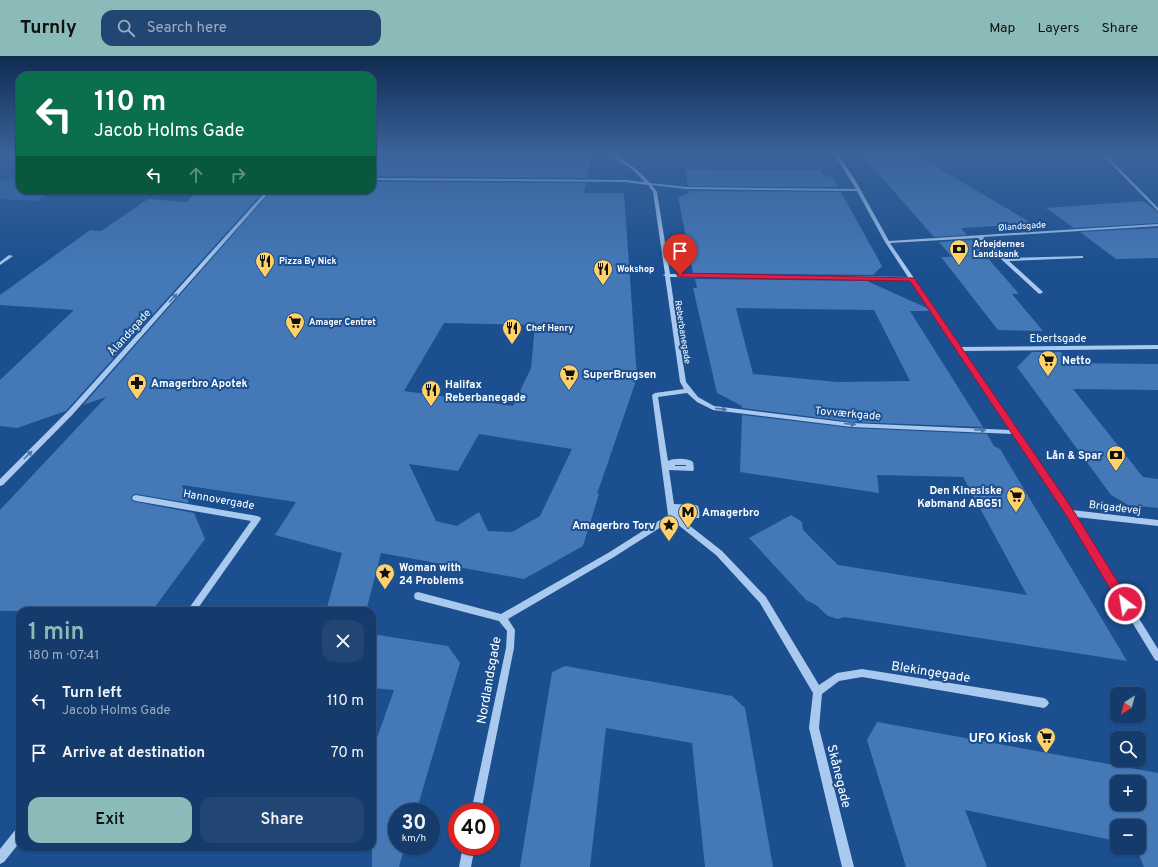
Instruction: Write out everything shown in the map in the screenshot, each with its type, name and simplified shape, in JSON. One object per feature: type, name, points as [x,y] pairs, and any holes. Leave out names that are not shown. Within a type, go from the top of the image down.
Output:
[{"type":"street","name":"Reberbanegade","points":[[655,192],[666,275],[684,382],[688,391]]},
{"type":"street","points":[[859,192],[887,242],[1070,513],[1158,657]]},
{"type":"street","points":[[1140,192],[1158,210]]},
{"type":"street","name":"Ålandsgade","points":[[0,483],[71,412],[265,194]]},
{"type":"street","name":"Ølandsgade","points":[[887,242],[1158,226]]},
{"type":"street","points":[[979,236],[1040,292]]},
{"type":"street","points":[[0,264],[11,256]]},
{"type":"street","points":[[1005,260],[1081,257]]},
{"type":"street","points":[[666,275],[912,280]]},
{"type":"street","name":"Ebertsgade","points":[[959,349],[1158,348]]},
{"type":"street","points":[[688,391],[655,395],[674,515],[718,553],[763,600],[818,692]]},
{"type":"street","name":"Tovværkgade","points":[[688,391],[702,404],[721,409],[852,425],[1014,432]]},
{"type":"street","name":"Hannovergade","points":[[136,498],[258,519],[194,607]]},
{"type":"street","name":"Brigadevej","points":[[1070,513],[1158,523]]},
{"type":"street","points":[[418,596],[502,618],[611,555],[674,515]]},
{"type":"street","name":"Nordlandsgade","points":[[478,803],[510,648],[511,630],[502,618]]},
{"type":"street","name":"Blekingegade","points":[[818,692],[837,677],[862,673],[1044,703]]},
{"type":"street","name":"Skånegade","points":[[818,692],[814,728],[848,867]]},
{"type":"street","points":[[0,858],[16,838]]},
{"type":"street","points":[[465,867],[467,855]]},
{"type":"shaded area","points":[[0,192],[16,192],[16,194],[49,194],[37,201],[0,199]]},
{"type":"building","name":"Amager Centret","points":[[376,192],[624,193],[637,378],[597,494],[599,494],[583,546],[524,579],[381,553],[367,607],[327,607],[342,553],[275,535],[296,502],[182,485],[189,503],[136,494],[131,497],[132,501],[194,513],[205,539],[155,607],[16,607],[16,611],[0,611],[0,510],[106,397],[83,405],[268,194],[376,194]],"holes":[[[444,323],[535,325],[531,368],[513,406],[404,391]],[[479,434],[572,449],[540,516],[512,532],[488,531],[479,512],[457,526],[436,521],[409,464],[458,471]]]},
{"type":"building","points":[[841,192],[882,266],[873,275],[693,273],[678,197],[689,193]]},
{"type":"building","points":[[894,192],[979,192],[1033,224],[961,228],[967,235],[934,237]]},
{"type":"building","points":[[195,194],[261,194],[66,411],[17,428],[0,426],[0,380],[74,310],[0,305],[0,295],[90,230],[101,231],[148,199],[186,202]]},
{"type":"building","points":[[1143,201],[1158,212],[1158,223],[1074,228],[1046,208]]},
{"type":"building","points":[[1158,228],[1158,258],[1116,259],[1080,232]]},
{"type":"building","points":[[972,240],[1019,294],[1012,294],[1043,331],[998,330],[941,257],[952,257],[939,242]]},
{"type":"building","points":[[695,279],[867,281],[927,308],[929,311],[910,311],[983,427],[852,422],[742,408],[742,406],[717,393],[693,288],[697,288]],"holes":[[[736,308],[874,310],[910,381],[837,382],[753,374]]]},
{"type":"building","points":[[1032,352],[1061,352],[1070,363],[1158,364],[1158,390],[1073,389],[1143,477],[1158,479],[1158,508],[1128,505],[1111,495],[1017,367]]},
{"type":"building","points":[[742,415],[852,428],[987,434],[994,446],[1000,449],[1127,661],[844,617],[838,619],[828,616],[816,605],[806,600],[749,538],[791,515],[802,522],[803,530],[838,565],[1027,595],[963,477],[877,475],[879,493],[740,472]]},
{"type":"building","points":[[376,635],[448,646],[460,663],[419,803],[388,803],[388,855],[402,855],[399,867],[372,867],[372,851],[376,851],[376,741],[394,690],[376,688]]},
{"type":"building","points":[[565,666],[732,696],[745,708],[773,867],[705,867],[692,743],[606,728],[590,867],[520,867],[552,672]]},
{"type":"building","points":[[877,722],[1110,764],[1110,767],[1125,767],[1158,773],[1158,867],[1144,867],[1139,855],[1146,855],[1146,819],[1110,819],[1110,840],[965,810],[987,867],[906,867],[867,740]]},
{"type":"place","name":"Arbejdernes Landsbank","points":[[959,266]]},
{"type":"place","name":"Pizza By Nick","points":[[265,278]]},
{"type":"place","name":"Wokshop","points":[[603,286]]},
{"type":"place","name":"Amager Centret","points":[[295,339]]},
{"type":"place","name":"Chef Henry","points":[[512,345]]},
{"type":"place","name":"Netto","points":[[1048,377]]},
{"type":"place","name":"SuperBrugsen","points":[[569,391]]},
{"type":"place","name":"Amagerbro Apotek","points":[[137,400]]},
{"type":"place","name":"Halifax Reberbanegade","points":[[431,407]]},
{"type":"place","name":"Lån & Spar","points":[[1116,472]]},
{"type":"place","name":"Den Kinesiske Købmand ABG51","points":[[1016,513]]},
{"type":"place","name":"Amagerbro","points":[[688,529]]},
{"type":"place","name":"Amagerbro Torv","points":[[669,542]]},
{"type":"place","name":"Woman with 24 Problems","points":[[385,590]]},
{"type":"place","name":"UFO Kiosk","points":[[1046,754]]},
{"type":"route","points":[[680,275],[912,280],[1070,513],[1125,604]]}]
